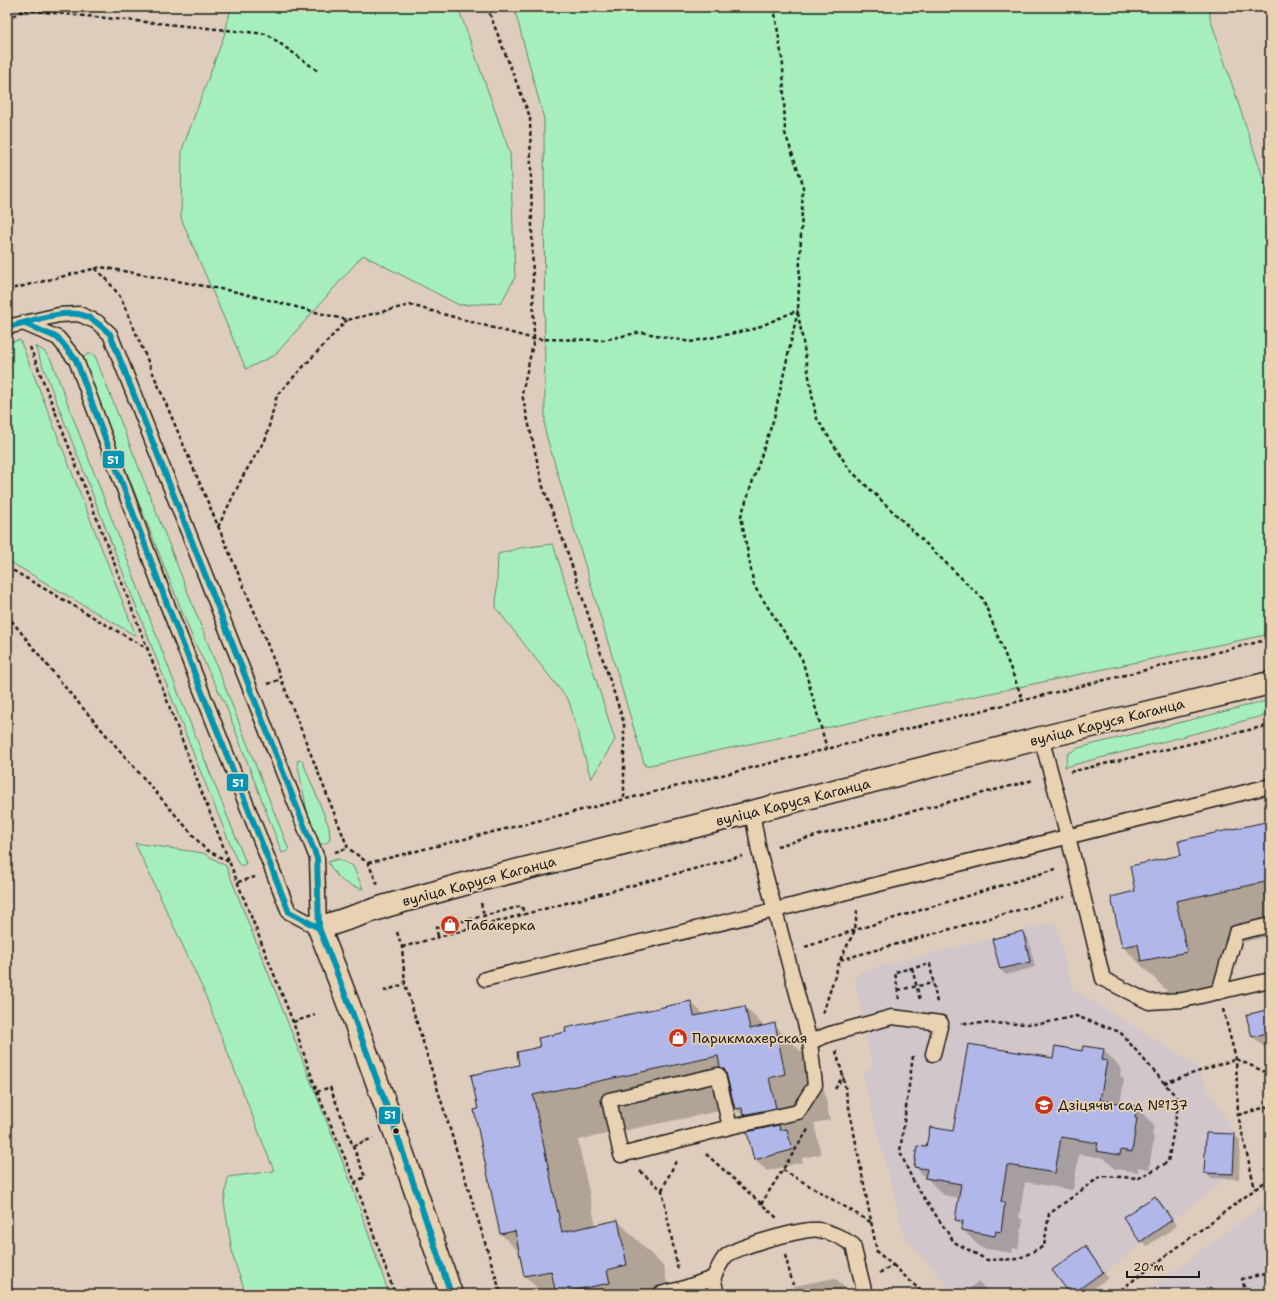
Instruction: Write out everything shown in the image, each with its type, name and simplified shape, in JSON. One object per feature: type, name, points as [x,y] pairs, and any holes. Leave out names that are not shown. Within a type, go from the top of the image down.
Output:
[{"type":"street","name":"вуліца Каруся Каганца","points":[[319,928],[386,906],[445,889],[1041,738],[1270,683]]},
{"type":"street","points":[[319,928],[395,1128],[451,1294]]},
{"type":"lane","points":[[7,327],[23,323],[59,314],[79,314],[98,322],[110,334],[317,858],[319,928],[289,912],[167,604],[76,360],[58,338],[23,323]]},
{"type":"lane","points":[[1041,738],[1069,836],[1074,863],[1103,979],[1148,1002],[1184,1000],[1270,980]]},
{"type":"lane","points":[[485,979],[775,910],[1270,786]]},
{"type":"lane","points":[[730,1127],[718,1075],[609,1100],[621,1155],[730,1127],[798,1112],[814,1085],[810,1042],[785,954],[759,851],[752,812]]},
{"type":"lane","points":[[1219,992],[1236,933],[1270,925]]},
{"type":"lane","points":[[810,1042],[830,1034],[892,1017],[942,1023],[933,1054]]},
{"type":"lane","points":[[660,1294],[681,1289],[713,1278],[726,1255],[758,1242],[787,1234],[818,1229],[837,1235],[853,1245],[864,1288]]},
{"type":"lane","points":[[713,1278],[718,1294]]},
{"type":"path","points":[[7,19],[30,7]]},
{"type":"path","points":[[487,7],[530,117],[534,339],[522,394],[543,487],[565,545],[624,723],[624,799]]},
{"type":"path","points":[[774,7],[784,65],[785,133],[803,184],[798,310],[774,418],[741,516],[754,586],[802,659],[827,749]]},
{"type":"path","points":[[24,10],[267,34],[318,71]]},
{"type":"path","points":[[7,290],[101,267],[237,292],[347,320],[410,304],[534,339],[604,340],[641,332],[690,342],[754,329],[798,310]]},
{"type":"path","points":[[94,269],[105,277],[121,298],[255,614],[348,848],[368,863],[378,885]]},
{"type":"path","points":[[798,310],[816,417],[849,469],[983,599],[1023,700]]},
{"type":"path","points":[[218,527],[243,476],[266,438],[277,395],[347,320]]},
{"type":"path","points":[[29,344],[202,793],[294,1022],[317,1092],[355,1182],[395,1294]]},
{"type":"path","points":[[7,567],[148,650]]},
{"type":"path","points":[[7,615],[69,692],[205,849],[231,864]]},
{"type":"path","points":[[368,863],[1270,639]]},
{"type":"path","points":[[402,947],[438,936],[524,915],[759,851],[1052,776],[1270,725]]},
{"type":"path","points":[[332,853],[348,848]]},
{"type":"path","points":[[785,954],[855,930],[1074,863]]},
{"type":"path","points":[[238,882],[255,877]]},
{"type":"path","points":[[859,888],[855,930],[840,960],[822,1016],[830,1034],[843,1076],[877,1252],[924,1294]]},
{"type":"path","points":[[840,960],[1082,892]]},
{"type":"path","points":[[438,936],[436,928],[522,906],[524,915]]},
{"type":"path","points":[[397,932],[402,947],[404,984],[501,1294]]},
{"type":"path","points":[[902,1018],[895,972],[912,968],[930,964],[942,1023],[1040,1024],[1076,1016],[1120,1032],[1179,1100],[1168,1162],[1140,1178],[1101,1176],[1049,1214],[1044,1246],[1018,1259],[987,1260],[954,1242],[914,1183],[900,1152],[922,1020],[912,968]]},
{"type":"path","points":[[898,990],[934,983]]},
{"type":"path","points":[[384,991],[404,984]]},
{"type":"path","points":[[1219,992],[1236,1059],[1238,1115],[1255,1189]]},
{"type":"path","points":[[294,1022],[315,1015]]},
{"type":"path","points":[[1164,1083],[1236,1059],[1270,1074]]},
{"type":"path","points":[[834,1089],[843,1076]]},
{"type":"path","points":[[317,1092],[330,1087],[365,1177],[355,1182]]},
{"type":"path","points":[[1238,1115],[1270,1106]]},
{"type":"path","points":[[761,1204],[813,1123]]},
{"type":"path","points":[[681,1289],[662,1190],[689,1138],[761,1204],[787,1234],[793,1285]]},
{"type":"path","points":[[621,1155],[662,1190]]},
{"type":"path","points":[[783,1170],[872,1223]]},
{"type":"path","points":[[1115,1294],[1270,1178]]},
{"type":"path","points":[[864,1288],[893,1265]]},
{"type":"path","points":[[1246,1294],[1242,1279],[1270,1273]]},
{"type":"shaded area","name":"Дзіцячы сад №137","points":[[1055,922],[1073,989],[1193,1063],[1235,1134],[1233,1174],[1077,1294],[955,1294],[905,1238],[863,1076],[872,1065],[855,980],[861,971]]},
{"type":"shaded area","points":[[1270,1199],[1270,1294],[1143,1294]]},
{"type":"green space","points":[[231,7],[458,7],[510,153],[515,277],[501,303],[459,305],[363,255],[275,355],[246,369],[181,218],[182,150],[225,33]]},
{"type":"green space","points":[[514,7],[1210,7],[1210,18],[1270,199],[1270,634],[645,766],[545,431],[544,119]]},
{"type":"green space","points":[[20,340],[136,636],[7,560],[7,343]]},
{"type":"green space","points":[[35,346],[44,351],[51,360],[181,700],[246,863],[241,866],[238,863],[197,763]]},
{"type":"green space","points":[[87,354],[92,354],[95,356],[289,850],[282,853],[226,706],[193,639],[82,360]]},
{"type":"green space","points":[[553,544],[615,740],[591,779],[569,701],[496,608],[498,554],[520,548]]},
{"type":"green space","points":[[1270,700],[1270,714],[1065,767],[1068,754],[1078,748]]},
{"type":"green space","points":[[302,760],[329,827],[330,839],[326,843],[318,845],[310,826],[297,761]]},
{"type":"green space","points":[[135,843],[203,853],[226,866],[351,1183],[389,1294],[246,1294],[233,1257],[224,1202],[228,1177],[274,1171],[202,987]]},
{"type":"green space","points":[[338,859],[353,866],[363,889],[350,885],[338,877],[328,862]]},
{"type":"building","points":[[1270,821],[1270,881],[1176,901],[1187,952],[1141,961],[1138,944],[1122,947],[1111,897],[1135,891],[1130,866],[1181,855],[1178,841]]},
{"type":"building","points":[[1023,931],[1030,962],[1000,969],[992,939]]},
{"type":"building","points":[[691,1001],[694,1016],[745,1006],[750,1029],[775,1023],[785,1074],[769,1078],[776,1108],[743,1115],[742,1108],[735,1109],[726,1073],[724,1069],[720,1067],[718,1056],[533,1095],[562,1232],[618,1220],[627,1265],[607,1270],[610,1283],[556,1294],[551,1271],[524,1276],[515,1231],[500,1234],[474,1110],[478,1109],[471,1075],[519,1065],[517,1052],[540,1047],[538,1038],[566,1032],[565,1028]]},
{"type":"building","points":[[1270,1009],[1270,1032],[1252,1037],[1246,1015]]},
{"type":"building","points":[[968,1044],[1053,1058],[1055,1046],[1082,1051],[1083,1046],[1104,1049],[1102,1060],[1107,1061],[1100,1100],[1137,1106],[1135,1118],[1137,1118],[1132,1152],[1121,1150],[1120,1155],[1096,1151],[1098,1143],[1061,1137],[1055,1173],[1007,1165],[1001,1202],[1005,1202],[1001,1232],[996,1231],[995,1236],[962,1230],[963,1221],[955,1220],[961,1184],[925,1178],[927,1169],[914,1167],[917,1146],[926,1147],[930,1127],[953,1131]]},
{"type":"building","points":[[779,1125],[780,1130],[787,1129],[792,1150],[754,1160],[747,1132]]},
{"type":"building","points":[[1206,1133],[1235,1134],[1233,1174],[1204,1173]]},
{"type":"building","points":[[1155,1196],[1172,1220],[1140,1242],[1123,1217]]},
{"type":"building","points":[[1085,1246],[1103,1272],[1070,1294],[1052,1270]]},
{"type":"transit line","name":"51","points":[[7,327],[62,314],[78,314],[91,319],[110,334],[317,858],[319,928],[395,1129],[451,1294]]},
{"type":"transit line","name":"51","points":[[23,323],[58,338],[76,360],[167,604],[289,912],[319,928]]},
{"type":"place","name":"Табакерка","points":[[450,925]]},
{"type":"place","name":"Парикмахерская","points":[[678,1038]]},
{"type":"place","name":"Дзіцячы сад №137","points":[[1044,1105]]}]
